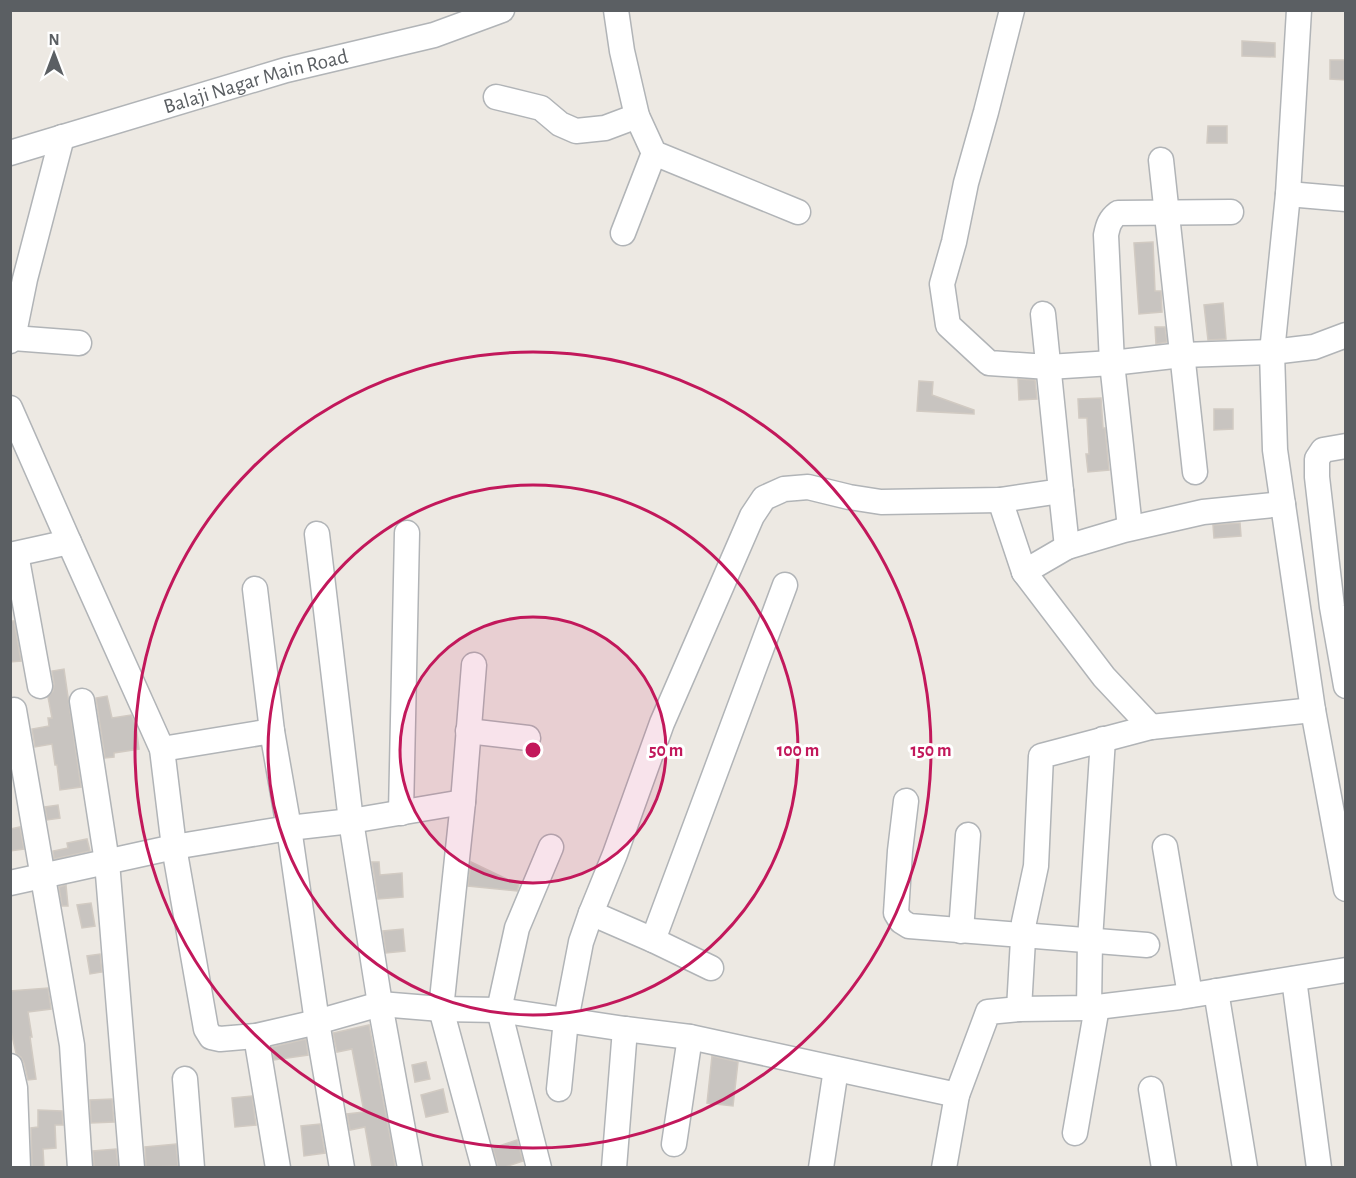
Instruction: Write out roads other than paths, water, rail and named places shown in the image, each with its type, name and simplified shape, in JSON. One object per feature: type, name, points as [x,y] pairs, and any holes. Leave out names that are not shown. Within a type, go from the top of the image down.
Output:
[{"type":"street","name":"Balaji Nagar Main Road","points":[[10,153],[286,70],[434,35],[502,10]]},
{"type":"street","points":[[616,10],[622,51],[637,116],[654,153],[798,212]]},
{"type":"street","points":[[1012,10],[942,284],[948,325],[989,363],[1048,367],[1182,355],[1272,352],[1314,347],[1346,335]]},
{"type":"street","points":[[1299,10],[1288,194],[1272,352],[1275,450],[1313,710],[1346,889]]},
{"type":"street","points":[[496,97],[541,108],[560,124],[576,131],[605,128],[637,116]]},
{"type":"street","points":[[62,137],[12,339],[79,343]]},
{"type":"street","points":[[623,233],[654,153]]},
{"type":"street","points":[[1161,160],[1195,472]]},
{"type":"street","points":[[1288,194],[1346,199]]},
{"type":"street","points":[[1130,528],[1112,363],[1106,235],[1108,225],[1118,213],[1231,212]]},
{"type":"street","points":[[1043,314],[1067,547]]},
{"type":"street","points":[[10,408],[162,749],[174,847],[206,1029],[211,1037],[220,1040],[256,1036],[380,1004],[441,1009],[499,1010],[625,1029],[690,1036],[957,1095]]},
{"type":"street","points":[[1346,446],[1323,450],[1317,459],[1317,477],[1339,606],[1346,686]]},
{"type":"street","points":[[559,1089],[566,1020],[581,942],[591,913],[615,854],[662,723],[752,516],[764,498],[784,489],[808,487],[881,502],[1000,500],[1061,491]]},
{"type":"street","points":[[1000,500],[1024,572],[1104,677],[1151,727]]},
{"type":"street","points":[[1024,572],[1067,547],[1130,528],[1203,512],[1283,504]]},
{"type":"street","points":[[400,813],[407,533]]},
{"type":"street","points":[[317,534],[351,821],[380,1004],[410,1167]]},
{"type":"street","points":[[40,686],[13,554],[69,542]]},
{"type":"street","points":[[653,940],[785,585]]},
{"type":"street","points":[[255,589],[272,731],[342,1167]]},
{"type":"street","points":[[1299,610],[1339,606]]},
{"type":"street","points":[[474,665],[463,802],[441,1009],[484,1167]]},
{"type":"street","points":[[82,701],[108,861],[132,1167]]},
{"type":"street","points":[[14,710],[72,1045],[80,1167]]},
{"type":"street","points":[[1019,1009],[1024,922],[1036,867],[1041,756],[1151,727],[1313,710]]},
{"type":"street","points":[[162,749],[272,731]]},
{"type":"street","points":[[468,731],[528,738]]},
{"type":"street","points":[[1075,1133],[1093,1007],[1090,940],[1103,739]]},
{"type":"street","points":[[906,801],[896,913],[901,921],[909,926],[1147,945]]},
{"type":"street","points":[[10,883],[174,847],[463,802]]},
{"type":"street","points":[[961,930],[968,835]]},
{"type":"street","points":[[539,1167],[499,1010],[517,928],[551,847]]},
{"type":"street","points":[[1165,847],[1190,995]]},
{"type":"street","points":[[591,913],[711,968]]},
{"type":"street","points":[[944,1167],[957,1095],[987,1012],[1093,1007],[1190,995],[1346,970]]},
{"type":"street","points":[[1293,979],[1319,1167]]},
{"type":"street","points":[[1216,991],[1245,1167]]},
{"type":"street","points":[[614,1167],[625,1029]]},
{"type":"street","points":[[256,1036],[278,1167]]},
{"type":"street","points":[[674,1144],[690,1036]]},
{"type":"street","points":[[10,1066],[15,1088],[18,1167]]},
{"type":"street","points":[[821,1167],[836,1069]]},
{"type":"street","points":[[185,1078],[192,1167]]},
{"type":"street","points":[[1151,1089],[1164,1167]]}]
